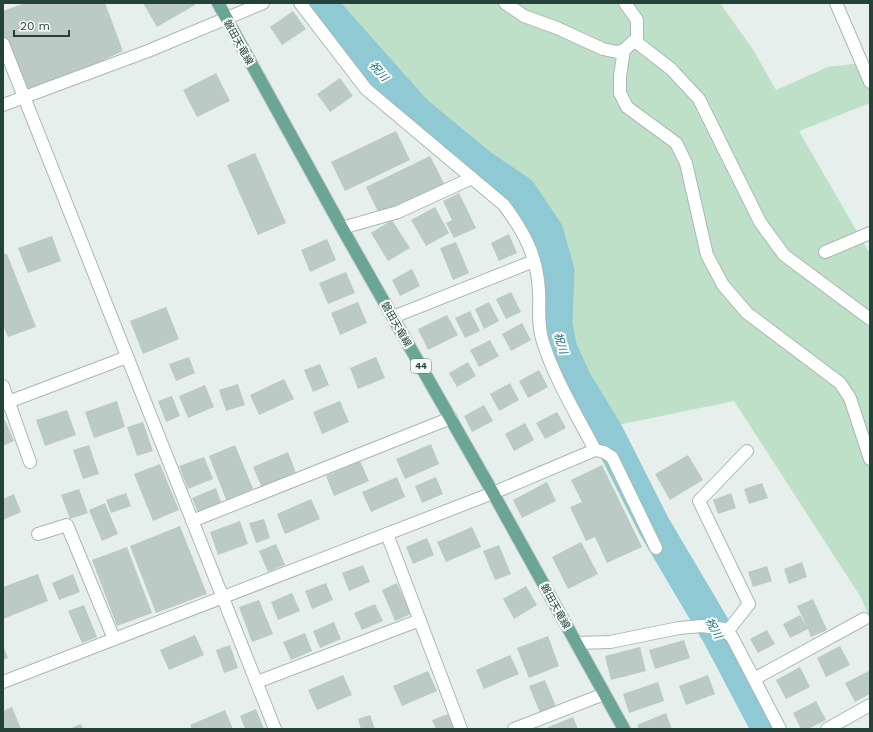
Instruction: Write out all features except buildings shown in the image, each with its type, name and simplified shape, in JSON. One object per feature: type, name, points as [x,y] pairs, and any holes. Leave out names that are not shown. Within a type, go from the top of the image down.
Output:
[{"type":"main road","name":"磐田天竜線","points":[[218,3],[342,228],[451,418],[624,729]]},
{"type":"street","points":[[3,105],[148,50],[225,17],[263,3]]},
{"type":"street","points":[[300,3],[366,89],[504,205],[521,228],[534,261],[539,292],[539,325],[542,341],[550,361],[595,450]]},
{"type":"street","points":[[505,3],[524,16],[557,28],[597,47],[617,52],[624,50],[635,41],[638,27],[637,20],[625,3]]},
{"type":"street","points":[[836,3],[870,82]]},
{"type":"street","points":[[635,41],[672,68],[699,98],[760,222],[784,255],[870,319]]},
{"type":"street","points":[[3,44],[275,729]]},
{"type":"street","points":[[624,50],[620,76],[620,93],[627,107],[676,144],[686,163],[707,255],[723,285],[747,313],[840,383],[850,398],[870,460]]},
{"type":"street","points":[[342,228],[398,212],[472,178]]},
{"type":"street","points":[[824,252],[870,233]]},
{"type":"street","points":[[393,317],[534,261]]},
{"type":"street","points":[[6,403],[127,356]]},
{"type":"street","points":[[3,386],[6,403],[30,462]]},
{"type":"street","points":[[192,520],[451,418]]},
{"type":"street","points":[[3,682],[493,493],[595,450],[604,452],[612,457],[656,548]]},
{"type":"street","points":[[727,632],[749,604],[699,501],[747,451]]},
{"type":"street","points":[[38,534],[67,525],[114,640]]},
{"type":"street","points":[[387,534],[461,729]]},
{"type":"street","points":[[754,679],[864,619]]},
{"type":"street","points":[[256,682],[420,620]]},
{"type":"street","points":[[576,643],[610,642],[679,628],[702,626],[724,629],[732,637],[780,729]]},
{"type":"street","points":[[514,729],[604,694]]},
{"type":"street","points":[[827,729],[870,705]]},
{"type":"green space","points":[[322,3],[720,3],[754,51],[776,90],[828,67],[862,63],[870,82],[870,103],[799,131],[870,254],[870,618],[860,596],[734,401],[608,427],[569,332],[565,235],[498,177],[425,120],[332,17]]},
{"type":"waterway","name":"祝川","points":[[319,3],[416,112],[480,165],[520,192],[547,232],[558,271],[556,324],[561,350],[576,382],[607,433],[654,526],[719,636],[768,729]]}]
